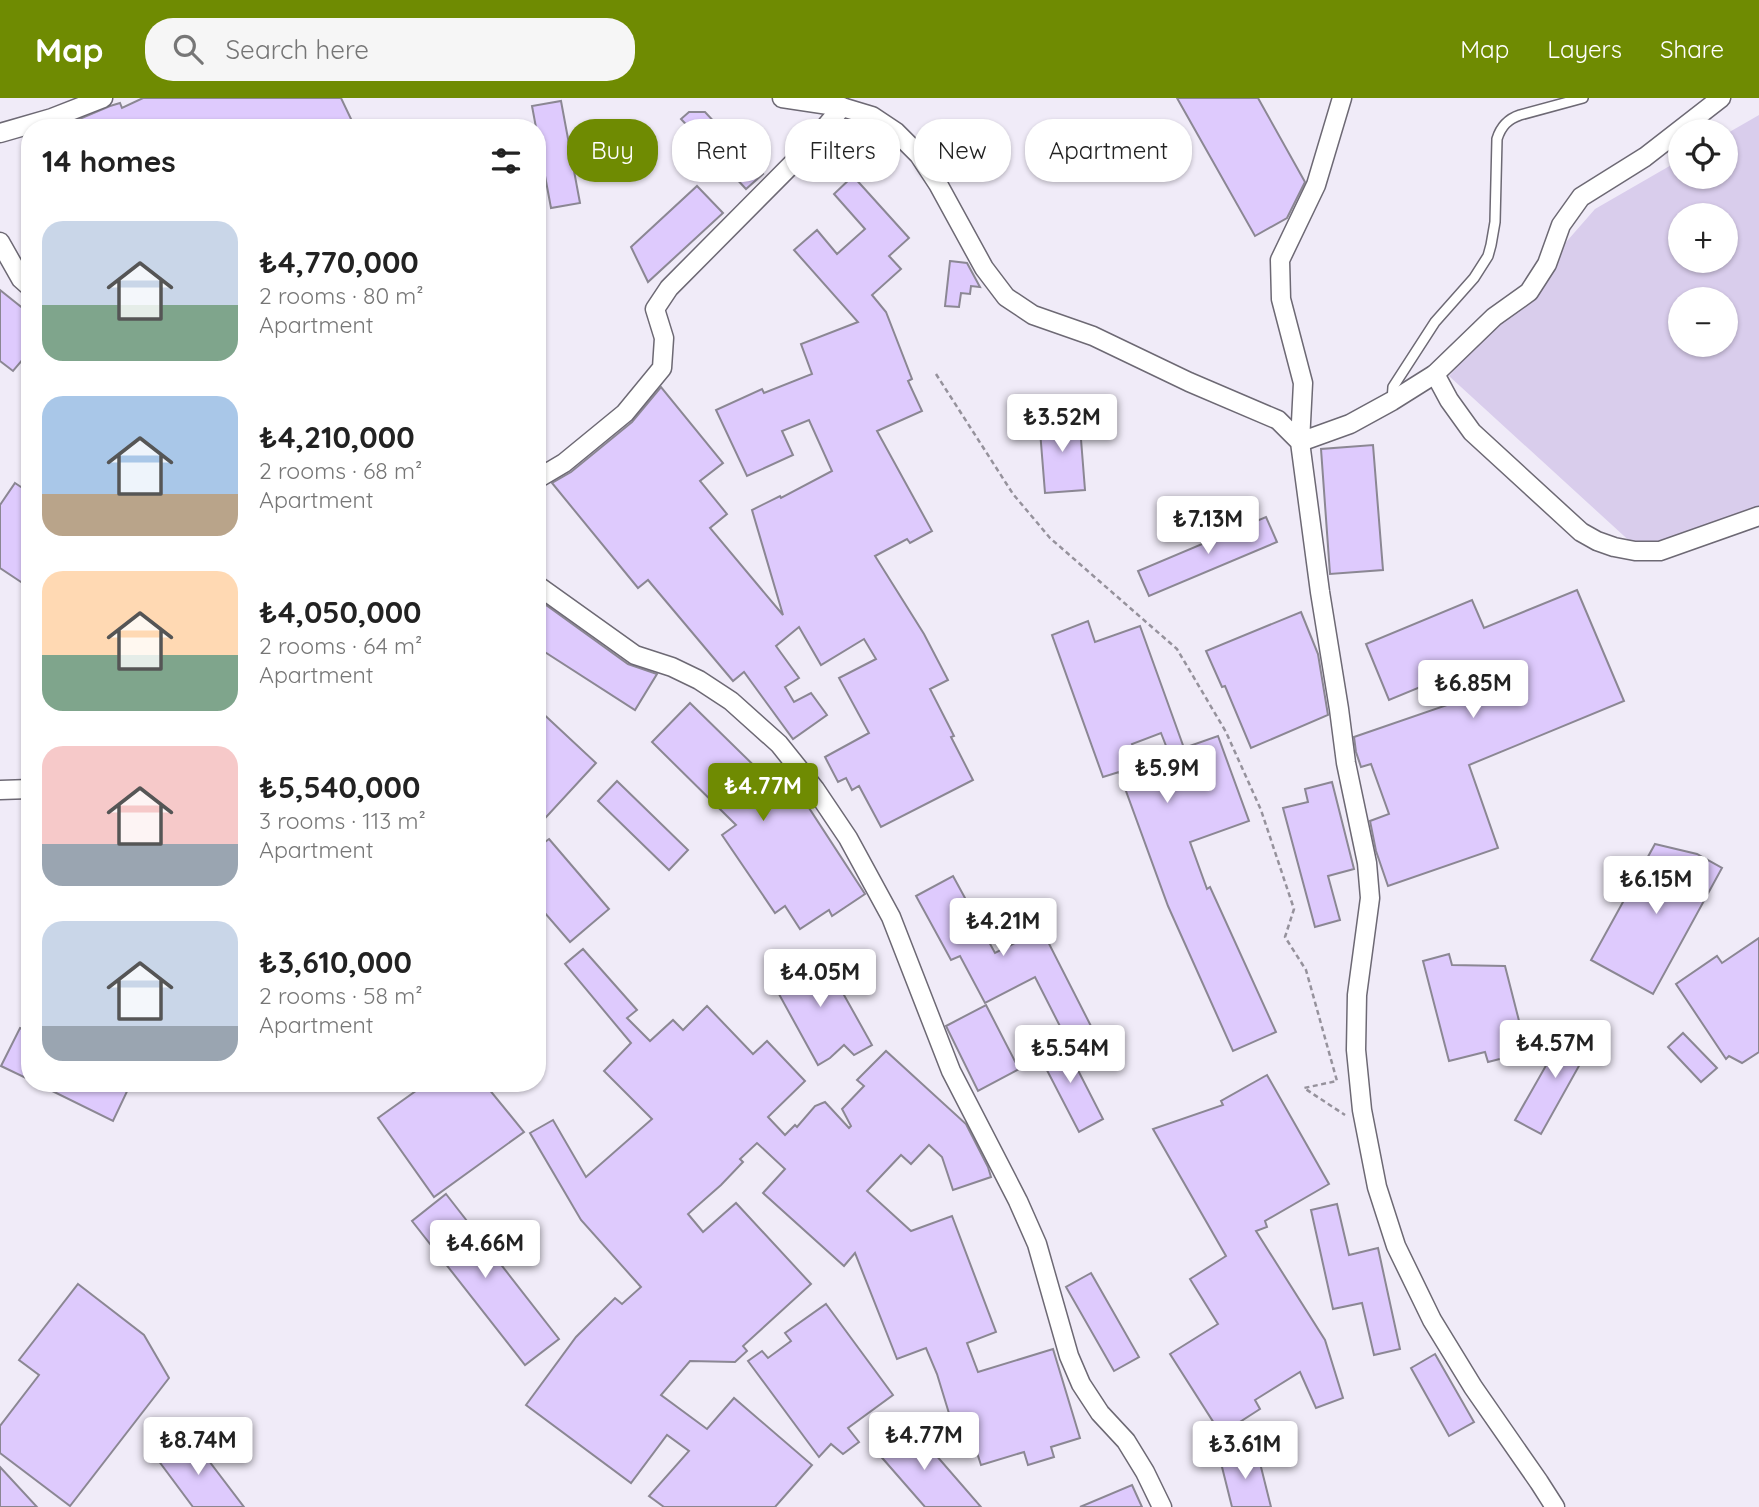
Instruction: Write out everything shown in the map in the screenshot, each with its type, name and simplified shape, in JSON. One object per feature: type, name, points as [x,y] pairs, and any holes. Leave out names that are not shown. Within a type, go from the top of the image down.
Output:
[{"type":"street","points":[[49,119],[103,98]]},
{"type":"street","points":[[782,98],[852,105],[896,132],[919,155],[985,268],[1006,297],[1033,315],[1093,337],[1278,420],[1300,442]]},
{"type":"street","points":[[1342,98],[1316,185],[1280,260],[1282,299],[1303,383],[1300,442],[1320,592],[1346,763],[1367,863],[1370,898],[1357,995],[1356,1050],[1366,1129],[1377,1187],[1396,1246],[1432,1320],[1473,1387],[1555,1507]]},
{"type":"street","points":[[1300,442],[1350,424],[1435,374],[1494,317],[1529,292],[1547,264],[1561,225],[1581,197],[1645,158],[1721,98]]},
{"type":"street","points":[[546,474],[564,463],[625,413],[662,368],[664,338],[655,309],[668,288],[852,105]]},
{"type":"street","points":[[0,133],[21,127]]},
{"type":"street","points":[[0,242],[21,278]]},
{"type":"street","points":[[1435,374],[1448,400],[1472,432],[1581,532],[1597,541],[1635,551],[1660,551],[1759,516]]},
{"type":"street","points":[[546,591],[635,655],[672,667],[699,680],[731,701],[779,744],[835,818],[891,917],[951,1071],[1018,1201],[1037,1244],[1069,1356],[1081,1384],[1100,1413],[1126,1441],[1162,1507]]},
{"type":"street","points":[[0,790],[21,789]]},
{"type":"lane","points":[[1392,401],[1393,387],[1435,322],[1474,278],[1488,256],[1494,234],[1497,139],[1502,127],[1520,115],[1583,98]]},
{"type":"path","points":[[936,374],[1013,494],[1050,538],[1177,649],[1226,732],[1261,810],[1294,909],[1285,937],[1306,970],[1337,1081],[1304,1088],[1366,1129]]},
{"type":"shaded area","points":[[1759,115],[1759,523],[1635,546],[1449,376],[1595,209],[1668,167],[1668,189],[1738,189],[1738,127]]},
{"type":"building","points":[[143,98],[341,98],[351,119],[79,119],[120,103],[122,108]]},
{"type":"building","points":[[1177,98],[1258,98],[1305,182],[1287,218],[1255,236],[1192,125],[1192,119],[1189,119]]},
{"type":"building","points":[[561,101],[567,133],[567,182],[576,182],[580,203],[551,208],[546,181],[546,119],[534,119],[532,106]]},
{"type":"building","points":[[689,112],[705,112],[712,119],[681,119]]},
{"type":"building","points":[[740,182],[754,182],[746,189]]},
{"type":"building","points":[[847,182],[858,182],[909,238],[889,256],[901,269],[872,295],[886,312],[912,379],[908,381],[922,411],[877,431],[932,531],[910,543],[907,539],[875,556],[924,634],[948,680],[930,689],[973,780],[881,827],[859,786],[852,790],[846,778],[838,782],[825,757],[869,733],[839,678],[876,659],[864,639],[821,665],[799,627],[776,646],[799,678],[785,687],[794,702],[811,693],[827,715],[793,739],[744,672],[733,681],[648,580],[638,588],[552,483],[571,472],[632,422],[661,387],[723,463],[700,481],[727,514],[710,528],[783,615],[752,510],[832,471],[809,420],[782,431],[793,455],[747,476],[716,410],[762,389],[764,393],[812,374],[801,344],[858,322],[794,250],[817,230],[837,254],[865,229],[834,194]]},
{"type":"building","points":[[697,186],[723,213],[648,282],[631,247]]},
{"type":"building","points":[[950,261],[967,263],[980,287],[971,286],[970,294],[961,293],[959,307],[945,306]]},
{"type":"building","points":[[0,290],[21,307],[21,362],[13,371],[0,361]]},
{"type":"building","points":[[1079,414],[1085,490],[1045,493],[1039,418]]},
{"type":"building","points":[[1373,445],[1383,570],[1330,574],[1321,449]]},
{"type":"building","points":[[15,483],[21,487],[21,582],[0,568],[0,505]]},
{"type":"building","points":[[1266,517],[1277,542],[1149,596],[1138,571]]},
{"type":"building","points":[[1577,590],[1624,701],[1469,765],[1498,848],[1388,886],[1376,851],[1370,821],[1389,814],[1371,764],[1361,767],[1354,737],[1453,703],[1442,678],[1389,700],[1366,644],[1472,600],[1484,628]]},
{"type":"building","points":[[546,605],[628,664],[657,674],[635,710],[546,653]]},
{"type":"building","points":[[1301,612],[1318,654],[1328,715],[1251,748],[1225,686],[1222,687],[1206,651]]},
{"type":"building","points":[[1088,621],[1095,642],[1140,626],[1184,748],[1218,736],[1249,821],[1190,842],[1207,889],[1210,887],[1276,1032],[1233,1051],[1168,906],[1119,772],[1103,777],[1052,635]],"holes":[[[1161,733],[1177,774],[1147,785],[1132,744]]]},
{"type":"building","points":[[690,703],[782,793],[794,785],[865,894],[832,916],[829,910],[800,929],[785,906],[775,913],[722,835],[736,825],[652,742]]},
{"type":"building","points":[[546,716],[596,763],[546,817]]},
{"type":"building","points":[[617,781],[688,850],[669,870],[598,801]]},
{"type":"building","points":[[1332,782],[1354,869],[1328,876],[1340,920],[1315,927],[1283,808],[1308,802],[1305,789]]},
{"type":"building","points":[[549,839],[609,909],[570,942],[546,914],[546,841]]},
{"type":"building","points":[[1655,844],[1697,854],[1722,868],[1653,994],[1591,960]]},
{"type":"building","points":[[953,876],[995,953],[1040,926],[1094,1032],[1069,1044],[1035,977],[985,1003],[960,956],[951,960],[916,896]]},
{"type":"building","points":[[1759,938],[1759,1052],[1742,1063],[1729,1056],[1726,1059],[1676,984],[1717,956],[1722,963]]},
{"type":"building","points":[[583,949],[637,1010],[627,1018],[650,1041],[673,1020],[683,1030],[707,1006],[753,1054],[767,1041],[805,1081],[768,1117],[785,1135],[795,1125],[797,1127],[815,1106],[825,1102],[849,1128],[851,1126],[842,1109],[864,1086],[857,1080],[886,1051],[966,1124],[991,1177],[953,1190],[942,1157],[929,1145],[911,1164],[901,1155],[867,1191],[911,1231],[952,1216],[996,1332],[967,1343],[978,1372],[1053,1349],[1080,1438],[1051,1447],[1054,1457],[1028,1465],[1024,1452],[981,1465],[969,1428],[955,1433],[926,1348],[897,1359],[855,1253],[844,1266],[763,1193],[785,1169],[757,1143],[740,1159],[743,1162],[721,1185],[688,1214],[703,1232],[736,1203],[811,1284],[743,1346],[747,1351],[735,1362],[690,1361],[661,1395],[707,1429],[734,1398],[812,1465],[775,1507],[664,1507],[649,1496],[689,1451],[667,1435],[631,1483],[526,1405],[576,1337],[615,1298],[622,1304],[641,1287],[581,1220],[530,1133],[553,1120],[586,1177],[652,1119],[604,1071],[631,1043],[565,964]]},
{"type":"building","points":[[821,954],[872,1045],[854,1055],[844,1045],[818,1065],[769,976],[793,963],[795,968]]},
{"type":"building","points":[[1449,954],[1452,965],[1505,966],[1527,1052],[1488,1062],[1485,1052],[1449,1061],[1423,961]]},
{"type":"building","points":[[986,1005],[1019,1069],[978,1091],[946,1026]]},
{"type":"building","points":[[1569,1025],[1594,1039],[1541,1134],[1515,1120]]},
{"type":"building","points":[[20,1028],[21,1028],[21,1076],[1,1066]]},
{"type":"building","points":[[1683,1033],[1717,1068],[1701,1082],[1668,1047]]},
{"type":"building","points":[[1062,1039],[1103,1119],[1079,1132],[1037,1051]]},
{"type":"building","points":[[1267,1075],[1329,1184],[1265,1221],[1267,1227],[1256,1231],[1325,1340],[1343,1398],[1316,1408],[1300,1372],[1255,1400],[1260,1409],[1221,1434],[1170,1354],[1218,1324],[1190,1279],[1226,1256],[1153,1129],[1223,1105],[1221,1101]]},
{"type":"building","points":[[54,1092],[127,1092],[113,1121]]},
{"type":"building","points":[[414,1092],[491,1092],[524,1132],[434,1197],[378,1118]]},
{"type":"building","points":[[446,1194],[559,1339],[525,1365],[412,1221]]},
{"type":"building","points":[[1337,1204],[1349,1255],[1378,1248],[1400,1349],[1374,1355],[1362,1303],[1333,1309],[1311,1210]]},
{"type":"building","points":[[1091,1273],[1139,1357],[1114,1371],[1066,1287]]},
{"type":"building","points":[[78,1284],[144,1335],[169,1378],[70,1506],[0,1453],[0,1426],[39,1375],[19,1360]]},
{"type":"building","points":[[826,1304],[893,1395],[848,1428],[859,1442],[843,1454],[831,1444],[819,1457],[748,1361],[762,1351],[768,1358],[791,1341],[785,1333]]},
{"type":"building","points":[[1435,1354],[1474,1422],[1449,1436],[1411,1368]]},
{"type":"building","points":[[909,1424],[981,1507],[925,1507],[877,1452]]},
{"type":"building","points":[[190,1436],[244,1507],[193,1507],[158,1460]]},
{"type":"building","points":[[1257,1451],[1271,1507],[1232,1507],[1220,1459]]},
{"type":"building","points":[[0,1467],[37,1507],[0,1507]]},
{"type":"building","points":[[1132,1485],[1142,1507],[1080,1507]]}]
